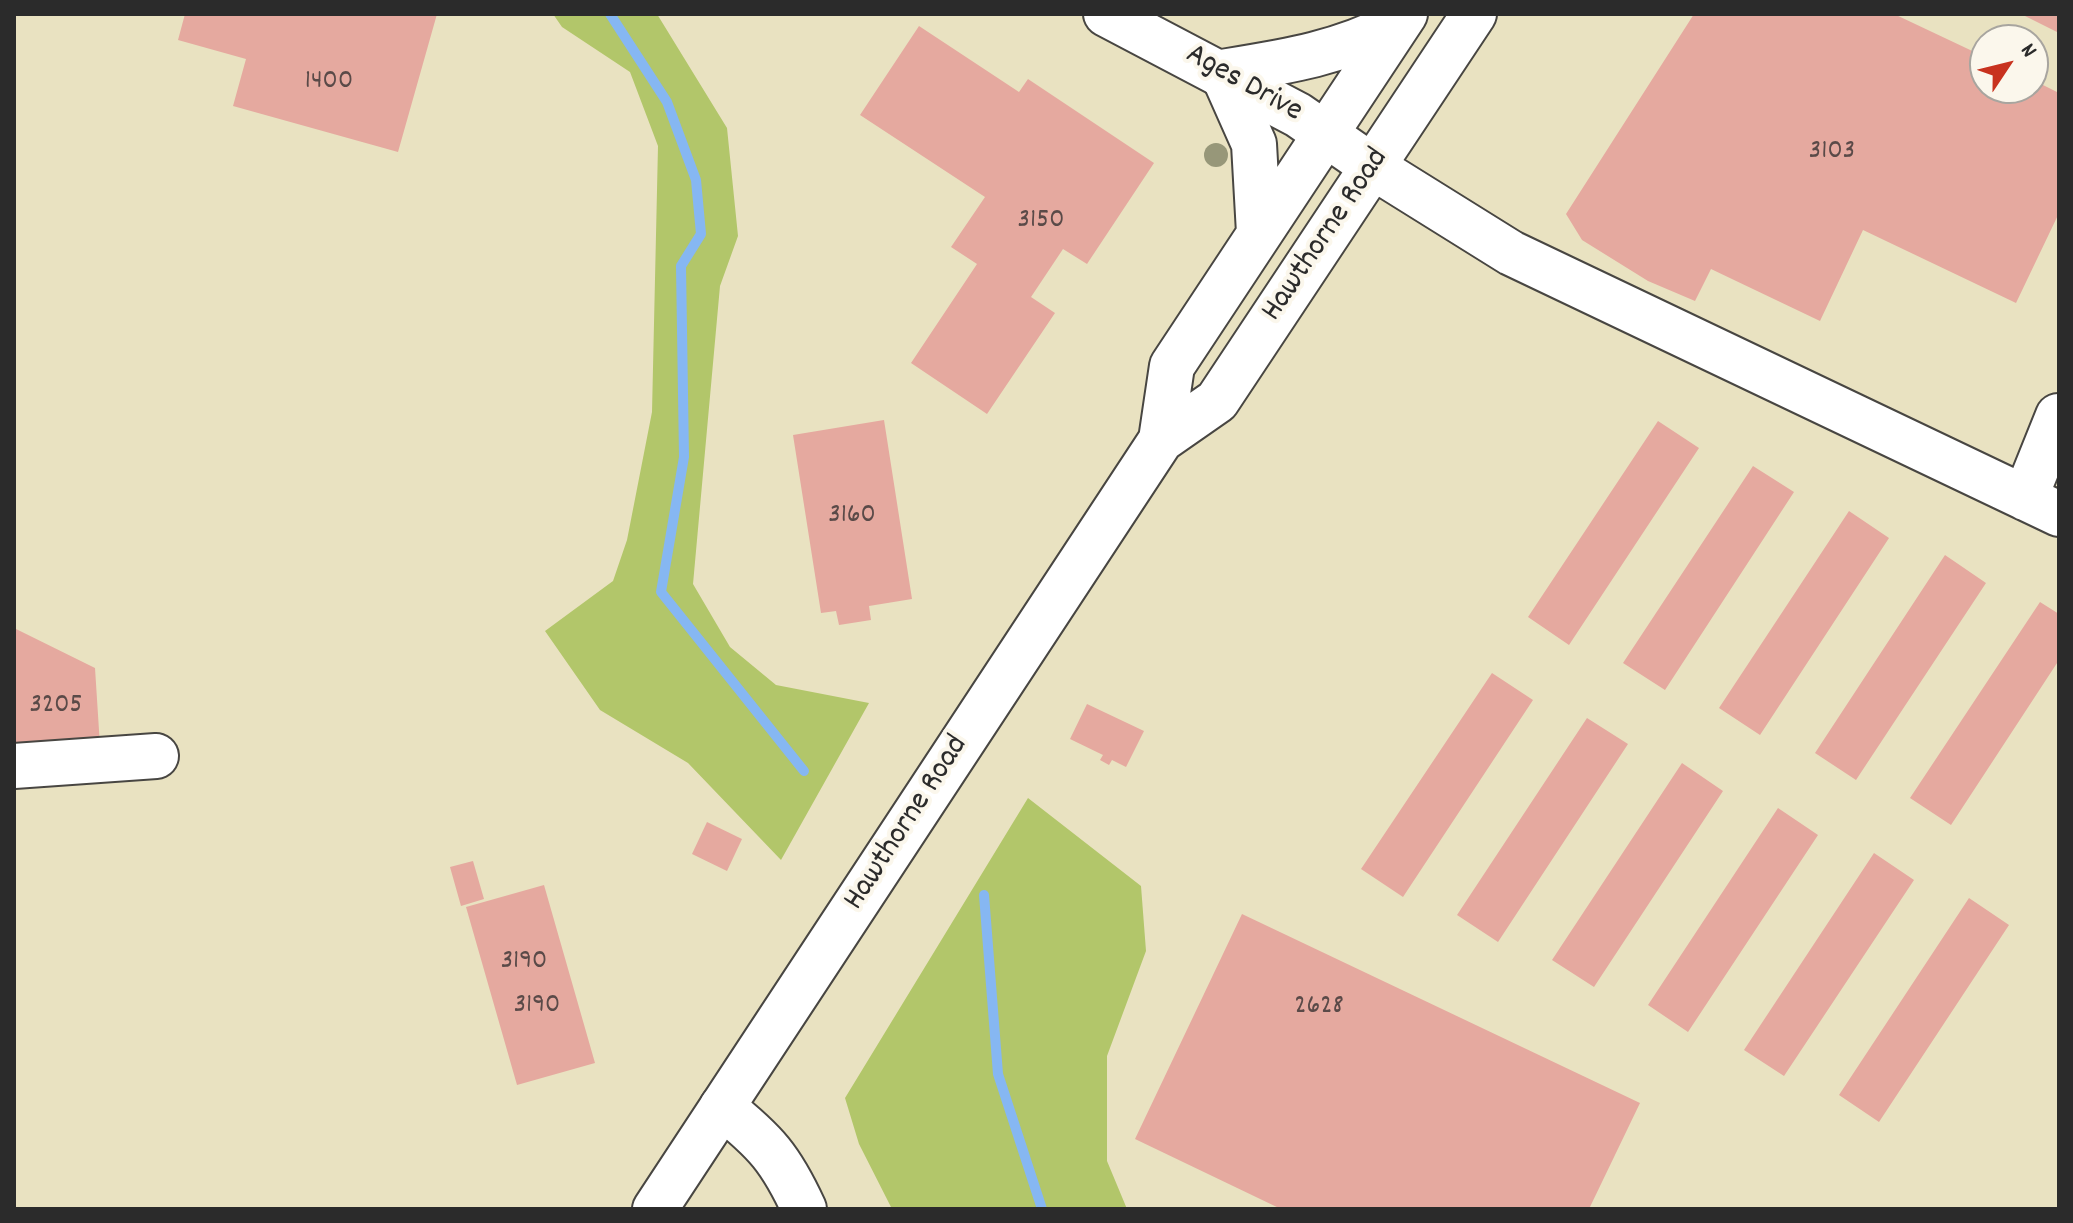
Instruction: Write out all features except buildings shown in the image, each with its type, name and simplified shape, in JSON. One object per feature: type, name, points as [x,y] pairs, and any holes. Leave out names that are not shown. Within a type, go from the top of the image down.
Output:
[{"type":"main road","name":"Ages Drive","points":[[1106,14],[1222,72],[1325,132],[1373,167],[1511,253],[2042,506]]},
{"type":"main road","name":"Hawthorne Road","points":[[655,1209],[1161,440],[1217,401],[1474,14]]},
{"type":"main road","points":[[1259,233],[1254,144],[1222,72],[1314,57],[1353,45],[1402,19]]},
{"type":"main road","name":"Hawthorne Road","points":[[1161,440],[1172,366],[1402,19]]},
{"type":"main road","points":[[2042,506],[2058,416]]},
{"type":"main road","points":[[14,766],[156,756]]},
{"type":"main road","points":[[722,1107],[763,1139],[785,1169],[804,1209]]},
{"type":"green space","points":[[553,14],[657,14],[727,128],[738,236],[720,286],[693,584],[730,647],[776,685],[869,703],[781,860],[688,763],[600,710],[545,631],[613,581],[627,540],[652,412],[658,146],[630,72],[562,27]]},
{"type":"green space","points":[[1028,798],[1141,886],[1146,951],[1107,1056],[1107,1161],[1127,1209],[892,1209],[859,1144],[845,1098]]},
{"type":"waterway","points":[[610,14],[667,102],[696,180],[701,234],[681,266],[684,457],[661,592],[804,771]]},
{"type":"waterway","points":[[984,895],[998,1074],[1042,1209]]}]
